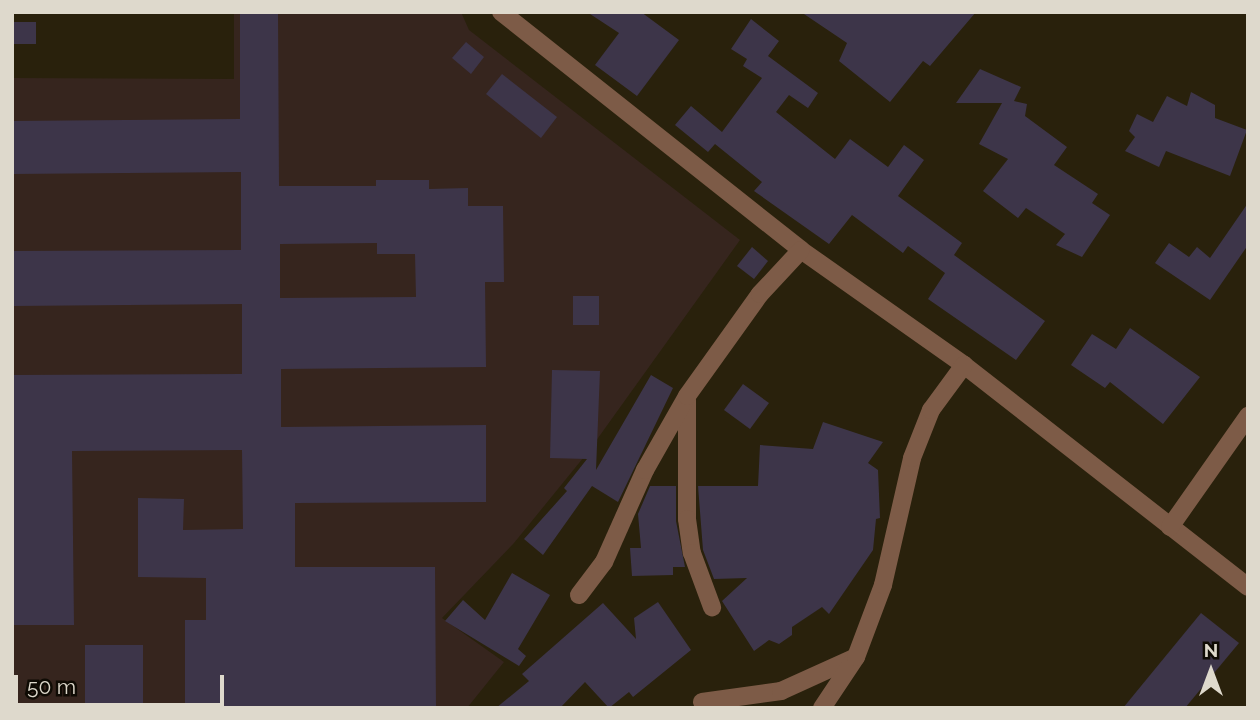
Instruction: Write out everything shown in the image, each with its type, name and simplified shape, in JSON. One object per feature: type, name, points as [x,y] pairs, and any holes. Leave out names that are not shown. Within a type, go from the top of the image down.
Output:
[{"type":"street","points":[[501,12],[801,250],[964,365],[1248,587]]},
{"type":"street","points":[[579,595],[604,562],[645,470],[687,396],[760,295],[801,250]]},
{"type":"street","points":[[822,708],[856,657],[883,585],[912,458],[932,410],[964,365]]},
{"type":"street","points":[[687,396],[687,519],[692,553],[712,607]]},
{"type":"street","points":[[1170,527],[1248,416]]},
{"type":"street","points":[[702,702],[781,691],[856,657]]},
{"type":"shaded area","points":[[234,12],[461,12],[469,30],[740,240],[588,452],[514,543],[442,618],[504,662],[467,708],[12,708],[12,78],[234,79]]},
{"type":"building","points":[[240,12],[278,12],[279,186],[376,186],[376,180],[429,180],[429,189],[468,188],[468,206],[503,206],[504,282],[485,282],[486,367],[281,369],[281,427],[486,425],[486,502],[295,503],[295,567],[435,567],[436,708],[185,708],[185,620],[206,620],[206,578],[138,577],[138,498],[184,499],[183,530],[243,529],[242,450],[72,451],[74,625],[12,625],[12,375],[242,374],[242,304],[12,306],[12,251],[241,250],[241,172],[12,174],[12,121],[240,119]],"holes":[[[377,243],[377,254],[415,254],[416,297],[280,298],[280,244]]]},
{"type":"building","points":[[587,12],[641,12],[679,40],[637,96],[595,65],[619,33]]},
{"type":"building","points":[[801,12],[976,12],[930,66],[923,61],[890,102],[839,61],[847,43]]},
{"type":"building","points":[[751,19],[779,41],[768,56],[818,93],[808,108],[789,95],[776,112],[835,159],[850,139],[888,167],[904,145],[924,160],[898,196],[962,243],[954,255],[1045,321],[1016,360],[928,299],[945,273],[908,246],[903,253],[852,215],[829,244],[754,191],[762,182],[715,144],[708,152],[675,125],[691,106],[722,132],[762,78],[743,66],[747,59],[731,49]]},
{"type":"building","points":[[12,22],[36,22],[36,44],[12,44]]},
{"type":"building","points":[[466,42],[484,57],[471,74],[452,58]]},
{"type":"building","points":[[980,69],[1021,87],[1014,101],[1027,104],[1025,116],[1067,147],[1054,165],[1098,194],[1092,203],[1110,215],[1082,257],[1056,245],[1065,234],[1026,208],[1018,218],[983,191],[1008,159],[979,144],[1002,103],[956,103]]},
{"type":"building","points":[[502,74],[557,117],[541,138],[486,94]]},
{"type":"building","points":[[1191,92],[1215,105],[1215,118],[1247,130],[1230,176],[1166,151],[1159,167],[1125,151],[1135,137],[1129,131],[1137,114],[1153,122],[1167,96],[1187,106]]},
{"type":"building","points":[[1248,203],[1248,245],[1210,300],[1155,263],[1169,243],[1189,257],[1197,247],[1210,258]]},
{"type":"building","points":[[752,247],[768,261],[754,279],[737,266]]},
{"type":"building","points":[[573,296],[599,296],[599,325],[573,325]]},
{"type":"building","points":[[1130,328],[1200,377],[1163,424],[1110,382],[1105,388],[1071,365],[1092,334],[1116,349]]},
{"type":"building","points":[[552,370],[600,371],[596,470],[651,375],[673,388],[618,502],[592,486],[543,555],[524,539],[567,491],[564,488],[587,459],[550,458]]},
{"type":"building","points":[[743,384],[769,403],[750,429],[724,410]]},
{"type":"building","points":[[823,422],[883,442],[868,463],[878,470],[880,518],[876,519],[873,550],[829,614],[822,607],[792,627],[792,635],[779,644],[769,640],[754,651],[722,601],[747,578],[714,579],[703,550],[698,486],[758,486],[760,445],[813,449]]},
{"type":"building","points":[[650,486],[676,486],[676,521],[685,567],[673,567],[673,575],[632,576],[630,548],[641,548],[638,514]]},
{"type":"building","points":[[512,573],[550,595],[518,649],[526,656],[519,666],[445,621],[463,600],[485,620]]},
{"type":"building","points":[[658,602],[691,650],[633,697],[629,692],[609,708],[585,682],[560,708],[496,708],[529,681],[522,674],[603,603],[636,639],[634,618]]},
{"type":"building","points":[[1201,613],[1239,643],[1185,708],[1123,708]]},
{"type":"building","points":[[85,645],[143,645],[143,708],[85,708]]}]
